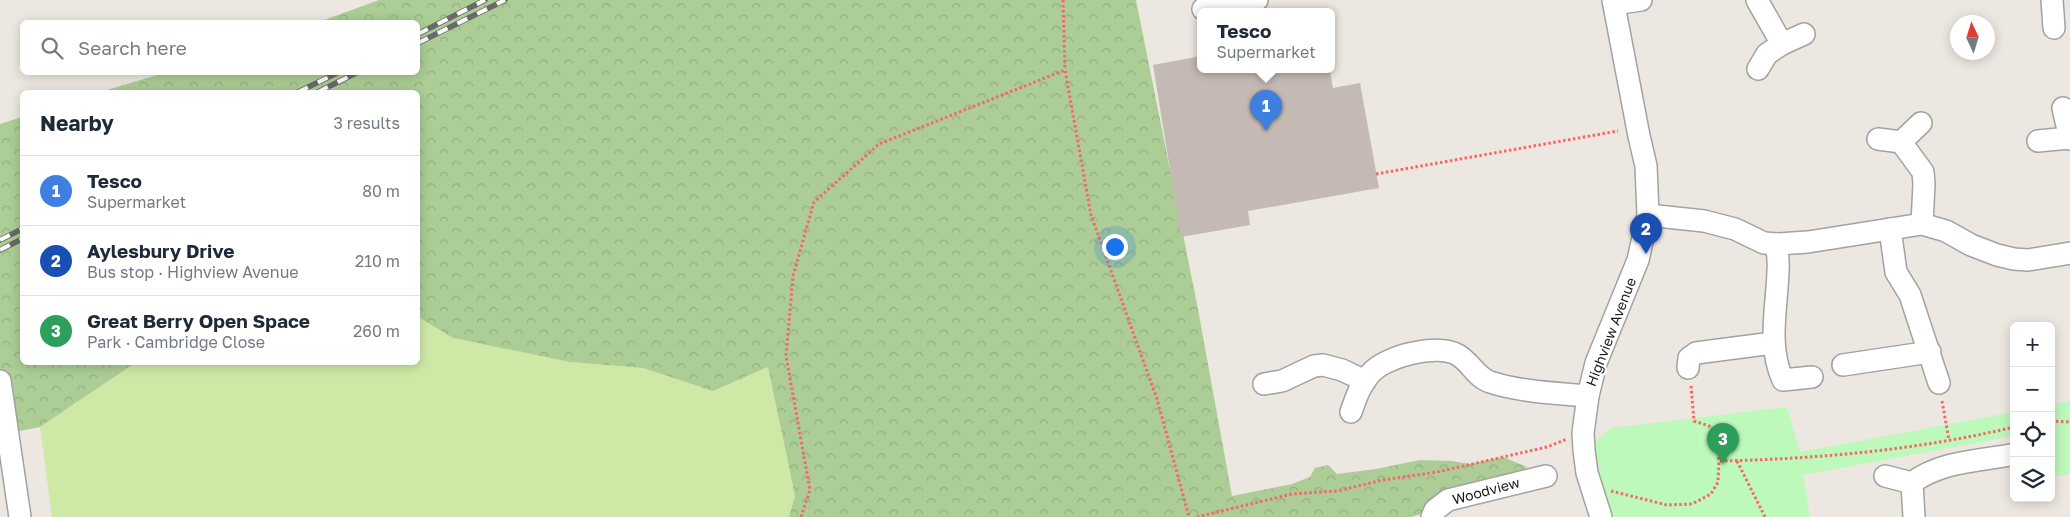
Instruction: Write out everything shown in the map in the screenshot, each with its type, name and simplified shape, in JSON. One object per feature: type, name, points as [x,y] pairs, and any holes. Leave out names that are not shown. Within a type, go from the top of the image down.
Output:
[{"type":"street","points":[[1209,8],[1257,0]]},
{"type":"street","points":[[1614,2],[1641,0]]},
{"type":"street","points":[[1757,0],[1782,44]]},
{"type":"street","points":[[2052,0],[2054,28]]},
{"type":"street","name":"Highview Avenue","points":[[1598,508],[1588,473],[1583,433],[1588,396],[1596,363],[1638,260],[1648,215],[1646,166],[1614,2]]},
{"type":"street","points":[[1758,69],[1767,54],[1782,44],[1804,34]]},
{"type":"street","points":[[2038,142],[2070,138],[2063,108]]},
{"type":"street","points":[[1901,142],[1921,123]]},
{"type":"street","points":[[1878,139],[1901,142],[1923,172],[1922,224]]},
{"type":"street","points":[[1648,215],[1704,221],[1735,229],[1764,242],[1777,244],[1808,242],[1922,224],[1946,231],[1971,245],[2014,259],[2028,260],[2070,253]]},
{"type":"street","points":[[1890,229],[1896,272],[1910,295],[1939,383]]},
{"type":"street","points":[[1777,244],[1778,270],[1773,344],[1780,373],[1783,380],[1812,377]]},
{"type":"street","points":[[1688,368],[1690,358],[1696,353],[1773,344]]},
{"type":"street","points":[[1351,412],[1371,372],[1381,365],[1418,351],[1445,350],[1458,355],[1487,381],[1530,391],[1588,396]]},
{"type":"street","points":[[1843,365],[1930,352]]},
{"type":"street","points":[[1264,384],[1282,381],[1314,366],[1323,365],[1342,370],[1365,381]]},
{"type":"street","points":[[1,392],[20,517]]},
{"type":"street","points":[[1884,476],[1912,483],[1922,476],[1948,466],[2010,455]]},
{"type":"street","name":"Woodview","points":[[1432,517],[1435,510],[1448,500],[1546,476]]},
{"type":"street","points":[[1912,483],[1914,517]]},
{"type":"path","points":[[1063,0],[1065,70],[1091,215],[1157,399],[1189,517]]},
{"type":"path","points":[[801,517],[810,490],[786,356],[793,276],[814,202],[879,144],[1065,70]]},
{"type":"path","points":[[1376,174],[1618,130],[1621,145],[1640,143]]},
{"type":"path","points":[[1598,508],[1601,493],[1612,490],[1667,505],[1692,504],[1711,494],[1718,482],[1719,461],[1717,442],[1712,427],[1694,422],[1688,368]]},
{"type":"path","points":[[1939,383],[1949,440]]},
{"type":"path","points":[[2055,421],[2070,422]]},
{"type":"path","points":[[1719,461],[1838,455],[1949,440],[2010,428]]},
{"type":"path","points":[[1197,517],[1292,494],[1337,490],[1383,480],[1437,472],[1546,447],[1583,433]]},
{"type":"path","points":[[1737,461],[1765,517]]},
{"type":"green space","points":[[379,0],[1136,0],[1197,304],[1232,496],[1292,484],[1310,477],[1315,468],[1328,465],[1337,474],[1376,469],[1420,460],[1452,461],[1470,464],[1503,457],[1527,467],[1499,487],[1411,517],[789,517],[795,496],[768,367],[713,391],[643,368],[570,362],[453,338],[420,318],[420,90],[107,90],[157,75],[420,75],[420,20],[324,20]]},
{"type":"green space","points":[[20,118],[20,365],[132,365],[40,427],[0,435],[0,124]]},
{"type":"green space","points":[[420,318],[453,338],[570,362],[643,368],[713,391],[768,367],[795,496],[789,517],[52,517],[40,427],[132,365],[420,365]]},
{"type":"green space","points":[[2070,401],[2070,474],[2055,476],[2055,412],[2055,404]]},
{"type":"green space","points":[[1787,407],[1800,452],[2010,413],[2010,437],[1803,475],[1810,517],[1601,517],[1584,450],[1611,428]]},
{"type":"building","points":[[1197,57],[1197,73],[1330,73],[1333,88],[1360,83],[1379,188],[1248,211],[1250,225],[1181,237],[1153,65]]},
{"type":"railway","points":[[420,33],[485,0]]},
{"type":"railway","points":[[420,42],[505,0]]},
{"type":"railway","points":[[302,90],[333,75]]},
{"type":"railway","points":[[322,90],[352,75]]},
{"type":"railway","points":[[0,240],[20,230]]},
{"type":"railway","points":[[0,250],[20,240]]},
{"type":"place","name":"Tesco","points":[[1266,131]]},
{"type":"place","name":"Aylesbury Drive","points":[[1646,254]]},
{"type":"place","name":"Great Berry Open Space","points":[[1723,464]]}]
